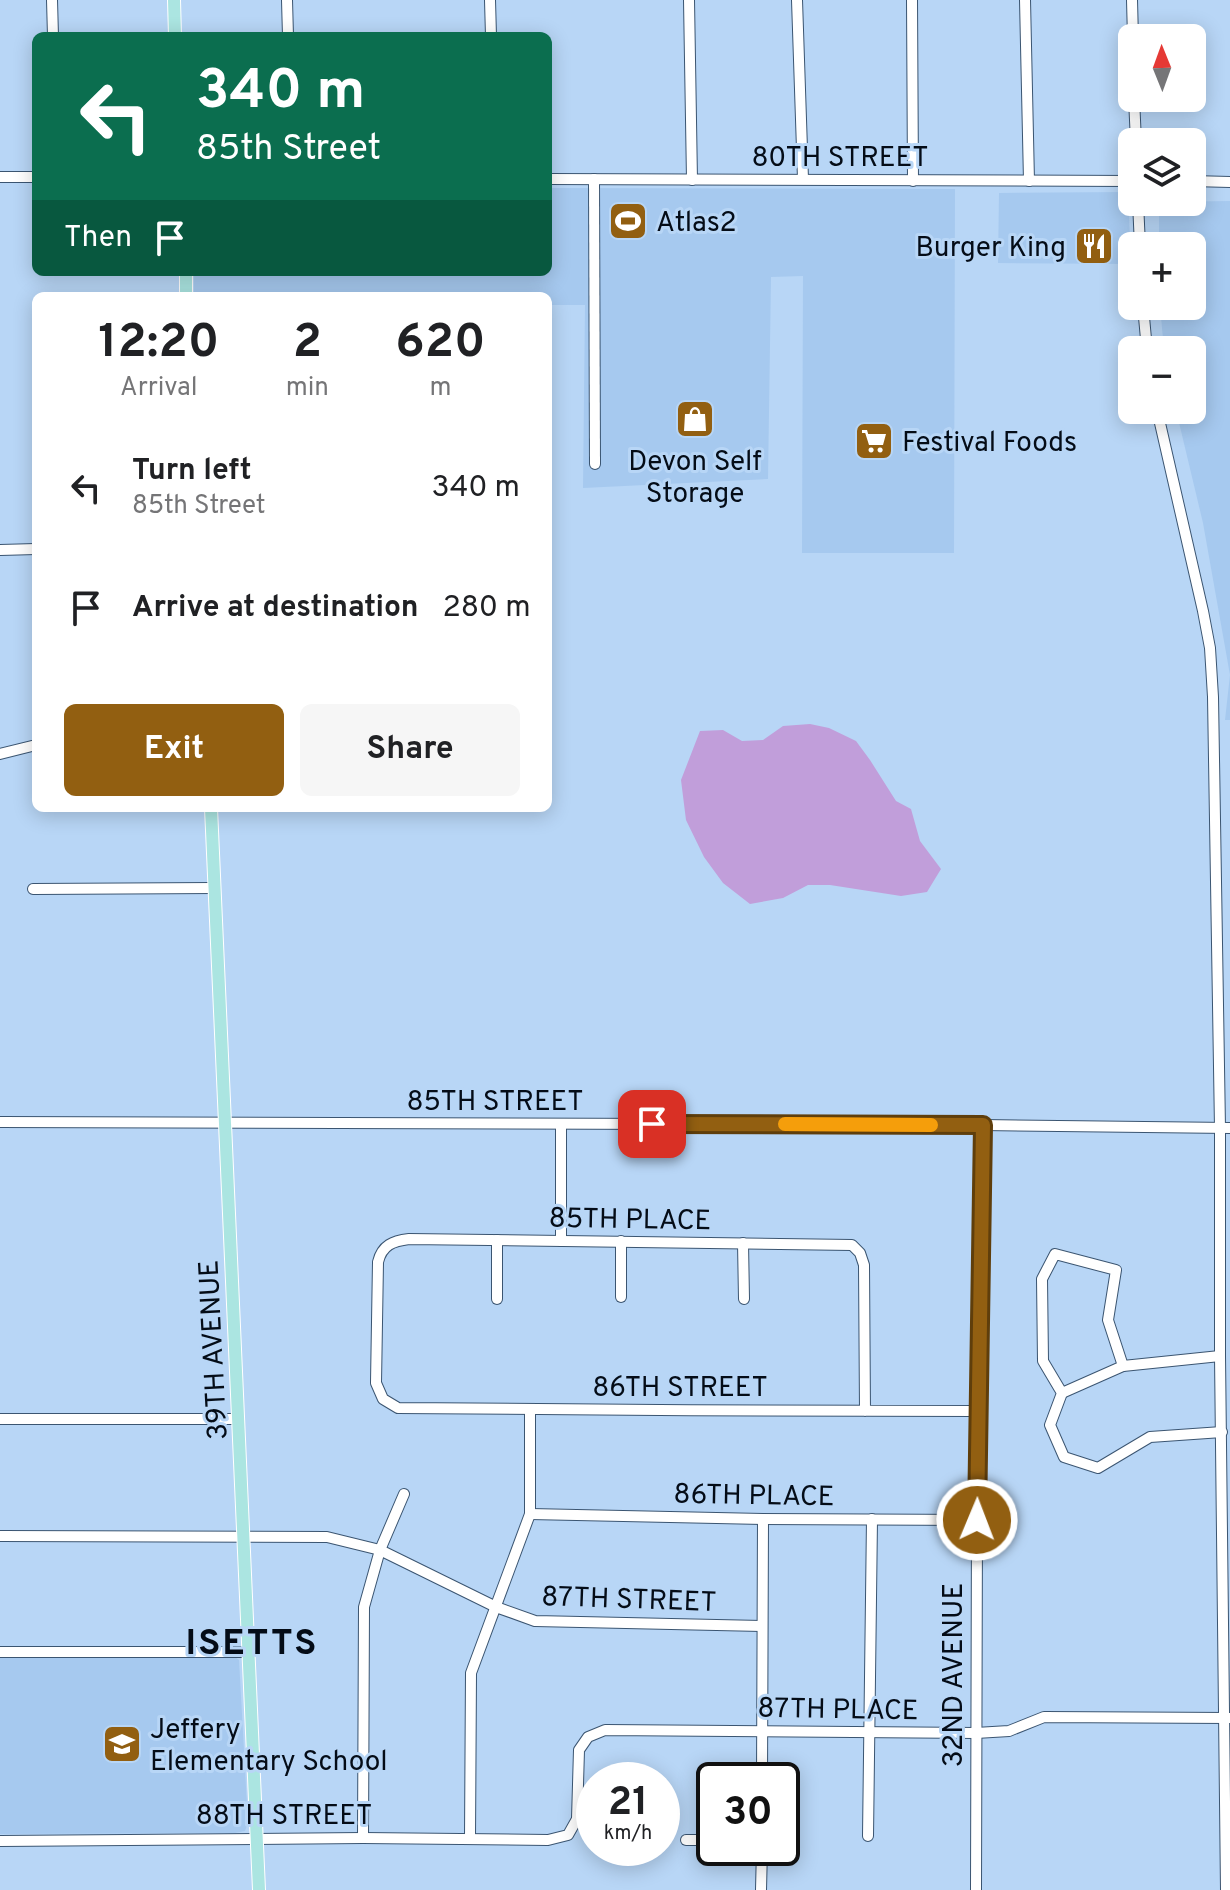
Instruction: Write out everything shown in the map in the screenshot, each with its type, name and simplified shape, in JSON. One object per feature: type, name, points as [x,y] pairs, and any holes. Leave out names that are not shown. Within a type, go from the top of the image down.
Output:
[{"type":"main road","points":[[174,0],[175,32]]},
{"type":"main road","name":"39TH AVENUE","points":[[211,812],[259,1890]]},
{"type":"street","points":[[52,0],[53,32]]},
{"type":"street","points":[[287,0],[288,32]]},
{"type":"street","points":[[490,0],[491,32]]},
{"type":"street","points":[[689,0],[692,180]]},
{"type":"street","points":[[797,0],[803,179]]},
{"type":"street","points":[[912,0],[913,181]]},
{"type":"street","points":[[1025,0],[1029,181]]},
{"type":"street","points":[[1132,0],[1133,24]]},
{"type":"street","points":[[0,177],[32,177]]},
{"type":"street","name":"80TH STREET","points":[[552,179],[1118,181]]},
{"type":"street","points":[[594,179],[595,464]]},
{"type":"street","points":[[1206,181],[1230,182]]},
{"type":"street","points":[[1160,424],[1203,611],[1210,648],[1213,697],[1225,1128],[1220,1356],[1227,1718],[1226,1890]]},
{"type":"street","points":[[0,550],[32,549]]},
{"type":"street","points":[[0,754],[32,746]]},
{"type":"street","points":[[33,889],[214,888]]},
{"type":"street","name":"85TH STREET","points":[[0,1122],[1225,1128]]},
{"type":"street","points":[[561,1124],[561,1241]]},
{"type":"street","name":"32ND AVENUE","points":[[976,1890],[983,1125]]},
{"type":"street","points":[[497,1240],[497,1299]]},
{"type":"street","name":"85TH PLACE","points":[[383,1399],[376,1383],[378,1262],[380,1253],[396,1241],[852,1245],[860,1253],[864,1265],[865,1411]]},
{"type":"street","points":[[621,1241],[621,1297]]},
{"type":"street","points":[[743,1243],[744,1299]]},
{"type":"street","points":[[1062,1393],[1043,1361],[1042,1279],[1055,1254],[1116,1270],[1108,1320],[1123,1366]]},
{"type":"street","points":[[1220,1356],[1123,1366],[1062,1393],[1050,1425],[1064,1457],[1098,1468],[1150,1437],[1222,1432]]},
{"type":"street","name":"86TH STREET","points":[[383,1399],[398,1408],[979,1411]]},
{"type":"street","points":[[470,1838],[471,1673],[530,1514],[530,1409]]},
{"type":"street","points":[[0,1419],[239,1419]]},
{"type":"street","points":[[363,1838],[364,1607],[380,1550],[404,1494]]},
{"type":"street","name":"86TH PLACE","points":[[530,1514],[977,1520]]},
{"type":"street","points":[[762,1762],[763,1519]]},
{"type":"street","points":[[868,1836],[872,1519]]},
{"type":"street","points":[[0,1536],[244,1537]]},
{"type":"street","name":"87TH STREET","points":[[244,1537],[327,1537],[380,1550],[496,1607],[535,1621],[762,1626]]},
{"type":"street","points":[[0,1652],[248,1652]]},
{"type":"street","name":"87TH PLACE","points":[[568,1835],[577,1819],[579,1750],[588,1737],[605,1730],[976,1733],[1009,1731],[1044,1717],[1227,1718]]},
{"type":"street","name":"88TH STREET","points":[[0,1841],[548,1840],[568,1835]]},
{"type":"street","points":[[686,1840],[696,1840]]},
{"type":"street","points":[[761,1890],[762,1866]]},
{"type":"shaded area","points":[[552,188],[955,189],[954,553],[802,553],[803,276],[771,277],[768,479],[583,488],[585,305],[552,305],[552,292],[194,292],[194,276],[552,276]]},
{"type":"shaded area","points":[[1118,192],[1118,216],[1129,216],[1130,232],[1118,232],[1118,264],[998,263],[999,193]]},
{"type":"shaded area","points":[[1206,201],[1230,201],[1230,675],[1203,523],[1179,424],[1206,424],[1206,336],[1163,336],[1161,320],[1206,320],[1206,232],[1159,232],[1159,216],[1206,216]]},
{"type":"shaded area","points":[[1230,675],[1230,720],[1225,720]]},
{"type":"shaded area","points":[[810,724],[829,728],[856,741],[896,801],[911,809],[920,841],[941,869],[927,892],[901,896],[830,885],[808,885],[783,898],[750,904],[723,883],[704,857],[686,820],[681,780],[700,731],[723,730],[742,741],[763,740],[783,726]]},
{"type":"shaded area","name":"Jeffery Elementary School","points":[[0,1656],[234,1656],[239,1660],[248,1823],[245,1831],[0,1834]]},
{"type":"slow traffic","points":[[785,1124],[931,1125]]},
{"type":"place","name":"Atlas2","points":[[628,221]]},
{"type":"place","name":"Burger King","points":[[1094,246]]},
{"type":"place","name":"Devon Self Storage","points":[[695,419]]},
{"type":"place","name":"Festival Foods","points":[[874,441]]},
{"type":"place","name":"Jeffery Elementary School","points":[[122,1744]]},
{"type":"district","name":"ISETTS","points":[[252,1641]]},
{"type":"route","points":[[652,1124],[983,1125],[977,1520]]}]
